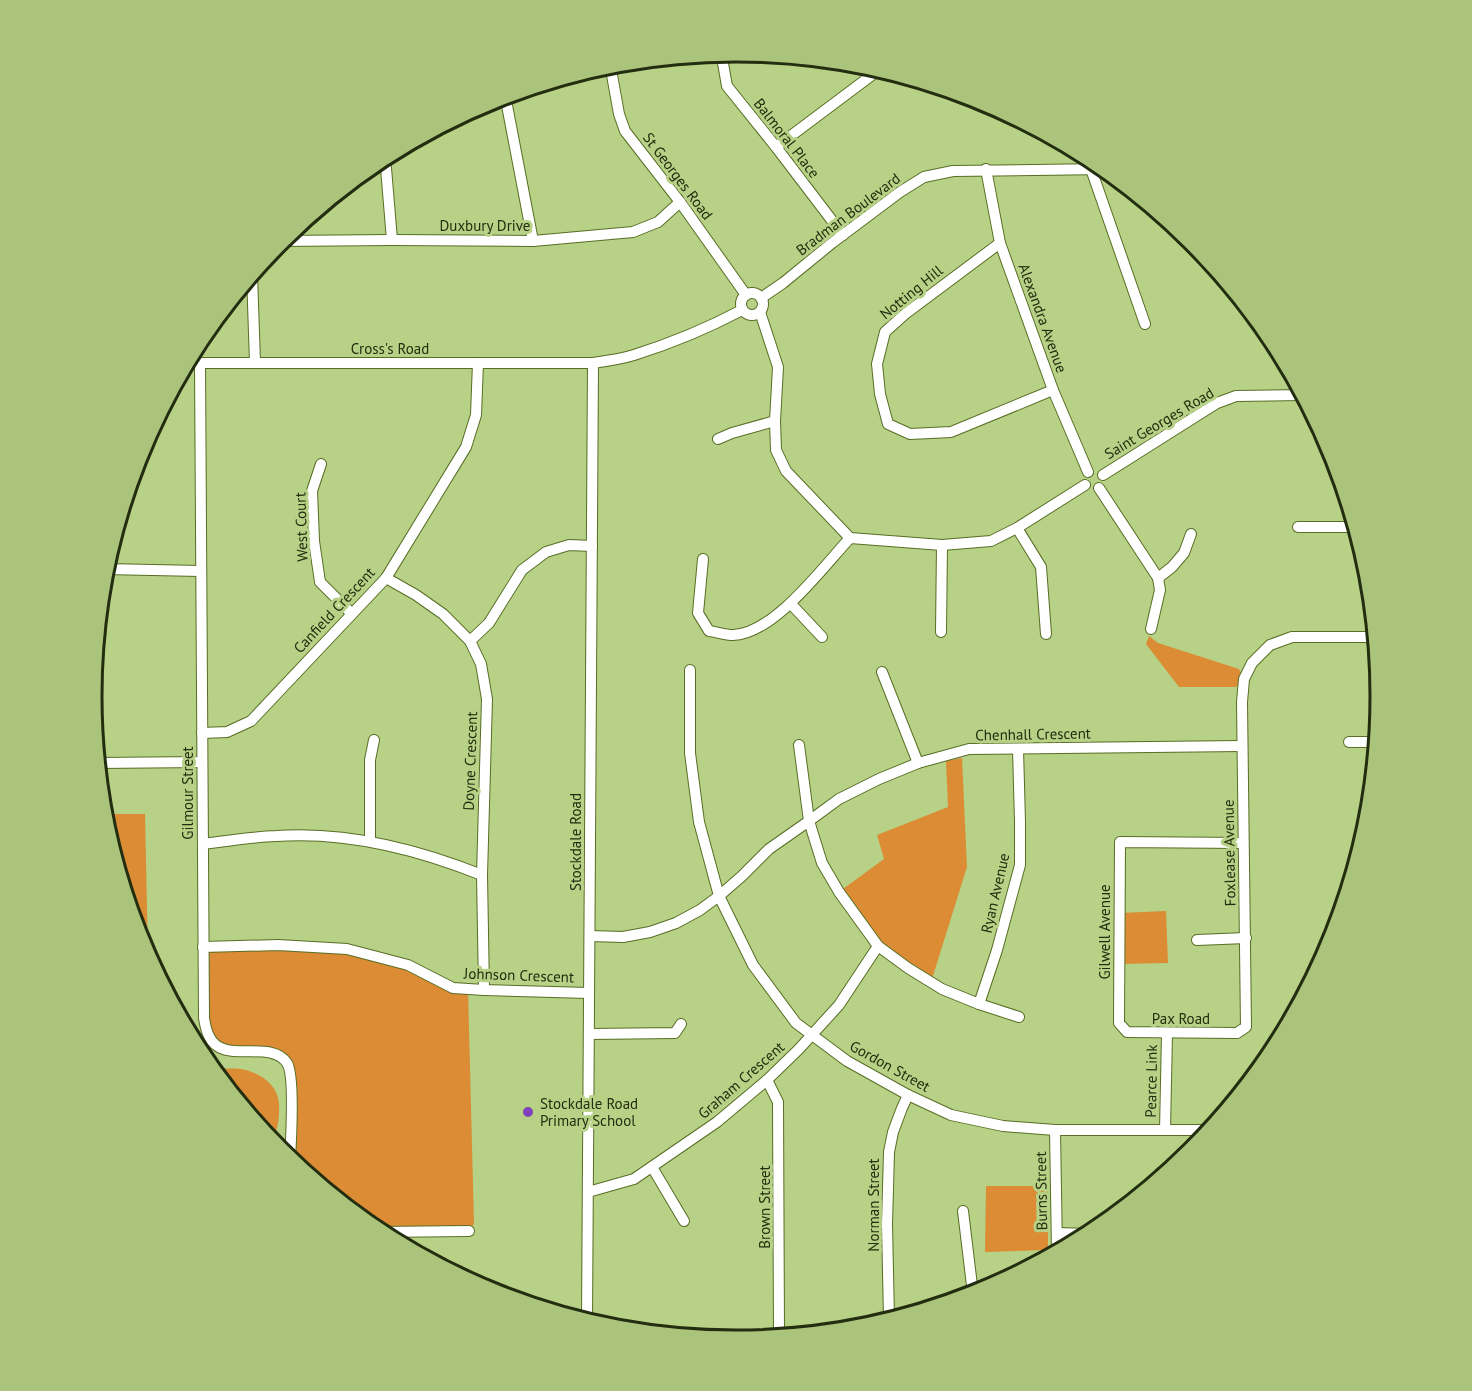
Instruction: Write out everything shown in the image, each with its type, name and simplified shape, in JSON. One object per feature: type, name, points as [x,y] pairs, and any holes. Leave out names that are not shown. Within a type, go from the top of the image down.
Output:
[{"type":"street","name":"Balmoral Place","points":[[723,62],[727,86],[843,235]]},
{"type":"street","name":"St Georges Road","points":[[612,74],[619,114],[625,131],[680,202],[746,295]]},
{"type":"street","points":[[776,147],[870,76]]},
{"type":"street","points":[[508,104],[533,241]]},
{"type":"street","points":[[386,167],[392,240]]},
{"type":"street","name":"Bradman Boulevard","points":[[761,298],[900,192],[924,177],[952,171],[986,169],[1089,169]]},
{"type":"street","name":"Alexandra Avenue","points":[[986,169],[999,243],[1053,390],[1088,472]]},
{"type":"street","points":[[1092,171],[1145,324]]},
{"type":"street","name":"Duxbury Drive","points":[[295,241],[533,241],[633,232],[658,222],[680,202]]},
{"type":"street","name":"Notting Hill","points":[[999,243],[905,314],[885,332],[877,364],[880,394],[888,424],[910,434],[951,432],[1053,390]]},
{"type":"street","points":[[252,285],[255,363]]},
{"type":"street","points":[[760,312],[751,315],[742,310],[741,302],[746,295],[754,294],[761,298],[763,306],[760,312],[778,367],[774,421],[776,450],[786,471],[850,538],[942,545],[991,541],[1017,528],[1085,485]]},
{"type":"street","points":[[593,363],[632,355],[712,325],[742,310]]},
{"type":"street","name":"Cross's Road","points":[[196,363],[593,363]]},
{"type":"street","name":"Gilmour Street","points":[[200,363],[204,1018],[209,1038],[222,1050],[276,1053],[287,1063],[291,1080],[290,1146]]},
{"type":"street","name":"Canfield Crescent","points":[[202,733],[227,732],[251,721],[386,578],[466,447],[476,415],[478,363]]},
{"type":"street","name":"Stockdale Road","points":[[587,1311],[593,363]]},
{"type":"street","name":"Saint Georges Road","points":[[1103,475],[1217,403],[1236,396],[1294,395]]},
{"type":"street","points":[[718,439],[774,421]]},
{"type":"street","name":"West Court","points":[[321,464],[312,491],[314,541],[320,582],[351,613]]},
{"type":"street","points":[[1094,470],[1103,475],[1104,483],[1096,490],[1085,485],[1084,478],[1088,472],[1094,470]]},
{"type":"street","points":[[1099,488],[1158,578],[1160,590],[1151,629]]},
{"type":"street","points":[[1298,527],[1347,527]]},
{"type":"street","points":[[1017,528],[1041,567],[1046,634]]},
{"type":"street","points":[[1158,578],[1184,553],[1191,534]]},
{"type":"street","points":[[703,559],[698,613],[709,631],[733,635],[758,628],[791,604],[850,538]]},
{"type":"street","points":[[470,641],[489,623],[522,570],[546,552],[569,545],[592,546]]},
{"type":"street","points":[[941,632],[942,545]]},
{"type":"street","points":[[114,570],[201,571]]},
{"type":"street","name":"Doyne Crescent","points":[[386,578],[443,614],[470,641],[481,664],[487,699],[482,875],[484,990]]},
{"type":"street","points":[[791,604],[822,638]]},
{"type":"street","name":"Foxlease Avenue","points":[[1246,1027],[1242,746],[1244,679],[1252,663],[1270,645],[1292,637],[1367,637]]},
{"type":"street","name":"Gordon Street","points":[[690,670],[690,753],[697,810],[719,896],[753,965],[796,1023],[847,1061],[908,1095],[951,1115],[1003,1126],[1055,1130],[1198,1130]]},
{"type":"street","points":[[882,672],[918,763]]},
{"type":"street","points":[[370,841],[370,760],[374,740]]},
{"type":"street","points":[[1349,742],[1369,742]]},
{"type":"street","points":[[799,745],[809,821],[822,863],[839,892],[878,946],[942,989],[1019,1017]]},
{"type":"street","name":"Chenhall Crescent","points":[[590,936],[623,937],[650,932],[676,923],[719,896],[769,849],[839,799],[918,763],[969,749],[1242,746]]},
{"type":"street","name":"Ryan Avenue","points":[[979,1004],[997,950],[1020,865],[1018,749]]},
{"type":"street","points":[[106,764],[202,762]]},
{"type":"street","points":[[203,844],[276,836],[337,837],[404,848],[448,861],[482,875]]},
{"type":"street","name":"Gilwell Avenue","points":[[1119,1023],[1120,842],[1243,843]]},
{"type":"street","points":[[1197,940],[1245,938]]},
{"type":"street","name":"Johnson Crescent","points":[[203,947],[278,945],[347,949],[408,965],[453,988],[589,993]]},
{"type":"street","name":"Graham Crescent","points":[[588,1192],[634,1179],[717,1122],[767,1080],[839,1005],[878,946]]},
{"type":"street","name":"Pax Road","points":[[1119,1023],[1126,1032],[1237,1033],[1246,1027]]},
{"type":"street","points":[[589,1034],[675,1033],[681,1024]]},
{"type":"street","name":"Pearce Link","points":[[1165,1130],[1167,1033]]},
{"type":"street","name":"Brown Street","points":[[767,1080],[778,1102],[779,1328]]},
{"type":"street","name":"Norman Street","points":[[889,1311],[887,1224],[889,1152],[893,1132],[908,1095]]},
{"type":"street","name":"Burns Street","points":[[1055,1130],[1057,1242]]},
{"type":"street","points":[[652,1167],[684,1221]]},
{"type":"street","points":[[963,1210],[972,1284]]},
{"type":"street","points":[[398,1232],[470,1231]]},
{"type":"street","points":[[1057,1233],[1071,1233]]},
{"type":"shaded area","points":[[1149,636],[1158,643],[1239,669],[1244,679],[1236,687],[1179,687],[1146,644]]},
{"type":"shaded area","points":[[962,758],[967,867],[931,982],[878,946],[839,892],[884,859],[877,835],[948,807],[946,761]]},
{"type":"shaded area","points":[[113,814],[145,814],[147,931],[124,860]]},
{"type":"shaded area","points":[[1166,911],[1168,963],[1119,964],[1120,913]]},
{"type":"shaded area","points":[[203,947],[347,949],[468,989],[474,1224],[469,1231],[398,1232],[350,1198],[290,1146],[291,1080],[276,1053],[222,1050],[209,1038]]},
{"type":"shaded area","points":[[224,1069],[255,1073],[272,1086],[278,1098],[276,1132],[259,1114]]},
{"type":"shaded area","points":[[986,1186],[1048,1186],[1048,1248],[1043,1250],[985,1252]]},
{"type":"place","name":"Stockdale Road Primary School","points":[[528,1112]]}]
